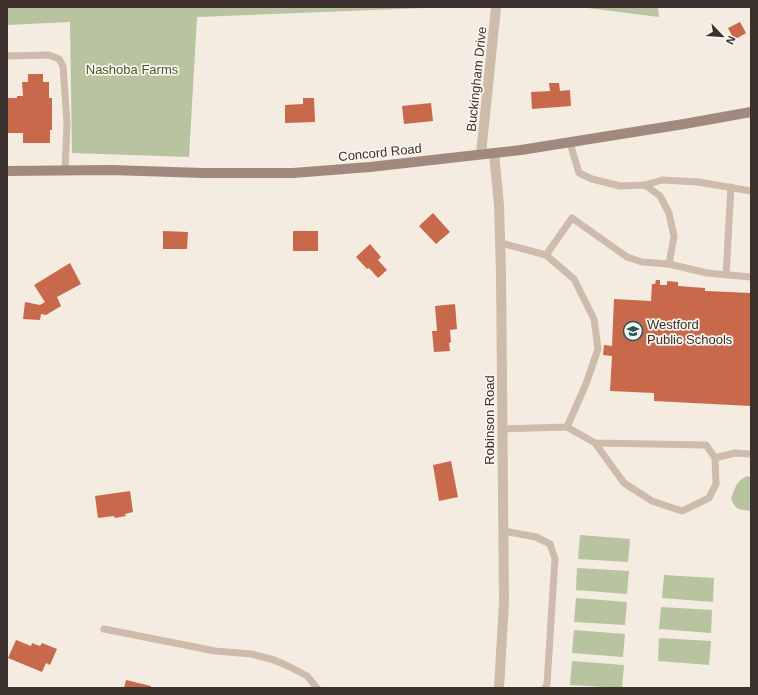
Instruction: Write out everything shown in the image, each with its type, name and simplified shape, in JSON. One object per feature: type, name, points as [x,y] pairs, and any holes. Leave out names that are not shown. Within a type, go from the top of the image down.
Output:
[{"type":"main road","name":"Concord Road","points":[[7,171],[111,170],[203,173],[293,173],[370,167],[570,143],[751,112]]},
{"type":"street","name":"Buckingham Drive","points":[[481,154],[496,7]]},
{"type":"street","name":"Robinson Road","points":[[494,153],[501,243],[504,602],[499,688]]},
{"type":"lane","points":[[7,56],[49,55],[59,59],[64,66],[67,123],[65,171]]},
{"type":"lane","points":[[570,143],[579,173],[592,179],[620,186],[645,185],[662,180],[698,182],[751,191]]},
{"type":"lane","points":[[645,185],[660,196],[669,213],[674,238],[669,264]]},
{"type":"lane","points":[[726,274],[731,188]]},
{"type":"lane","points":[[546,255],[572,218],[627,257],[642,262],[669,264],[707,273],[751,277]]},
{"type":"lane","points":[[501,243],[546,255],[574,279],[594,319],[598,349],[586,384],[567,427]]},
{"type":"lane","points":[[502,429],[567,427],[595,444],[624,483],[652,501],[682,511],[709,498],[716,484],[715,458],[706,445],[595,444]]},
{"type":"lane","points":[[715,458],[735,453],[751,454]]},
{"type":"lane","points":[[503,531],[536,537],[550,544],[555,559],[547,684],[545,688]]},
{"type":"lane","points":[[104,629],[215,650],[252,654],[274,660],[307,676],[317,688]]},
{"type":"green space","name":"Nashoba Farms","points":[[7,7],[450,7],[197,17],[189,157],[72,153],[70,22],[7,25]]},
{"type":"green space","points":[[580,7],[658,7],[659,17]]},
{"type":"green space","points":[[747,476],[751,477],[751,511],[738,509],[731,499],[738,483]]},
{"type":"green space","points":[[580,535],[630,539],[628,562],[578,559]]},
{"type":"green space","points":[[577,568],[629,571],[627,594],[576,590]]},
{"type":"green space","points":[[664,575],[714,578],[713,602],[662,598]]},
{"type":"green space","points":[[576,598],[627,602],[625,625],[574,622]]},
{"type":"green space","points":[[661,607],[712,610],[711,633],[659,629]]},
{"type":"green space","points":[[574,630],[625,634],[623,657],[572,653]]},
{"type":"green space","points":[[659,638],[711,641],[709,665],[658,661]]},
{"type":"green space","points":[[572,661],[624,665],[622,688],[570,685]]},
{"type":"building","points":[[740,22],[746,33],[734,40],[728,28]]},
{"type":"building","points":[[28,74],[43,74],[43,82],[49,82],[49,98],[52,98],[52,130],[50,130],[50,143],[23,143],[23,133],[7,133],[7,98],[17,98],[17,96],[23,96],[22,82],[28,82]]},
{"type":"building","points":[[549,83],[559,83],[560,91],[570,90],[571,106],[532,109],[531,92],[550,91]]},
{"type":"building","points":[[303,98],[314,98],[315,122],[285,123],[285,105],[303,104]]},
{"type":"building","points":[[431,103],[433,121],[404,124],[402,106]]},
{"type":"building","points":[[433,213],[450,232],[436,244],[419,226]]},
{"type":"building","points":[[163,231],[188,232],[187,249],[163,249]]},
{"type":"building","points":[[293,231],[318,231],[318,251],[293,251]]},
{"type":"building","points":[[370,244],[381,257],[378,260],[387,270],[378,278],[356,257]]},
{"type":"building","points":[[70,263],[81,284],[57,297],[61,306],[46,315],[41,314],[40,320],[23,319],[25,302],[40,305],[45,302],[34,285]]},
{"type":"building","points":[[656,280],[660,280],[660,285],[667,285],[667,281],[678,282],[678,286],[705,288],[705,291],[751,293],[751,406],[654,401],[654,393],[610,391],[612,356],[603,355],[604,345],[612,346],[614,299],[651,301],[652,284],[655,284]]},
{"type":"building","points":[[455,304],[457,329],[450,330],[450,351],[434,352],[432,331],[437,331],[435,306]]},
{"type":"building","points":[[451,461],[458,497],[439,501],[433,465]]},
{"type":"building","points":[[130,491],[133,512],[125,514],[126,516],[115,518],[114,516],[98,518],[95,496]]},
{"type":"building","points":[[16,640],[31,646],[32,643],[40,646],[42,643],[57,649],[50,665],[46,663],[42,672],[8,658]]},
{"type":"building","points":[[126,680],[151,686],[151,688],[124,688]]},
{"type":"place","name":"Westford Public Schools","points":[[633,331]]}]
